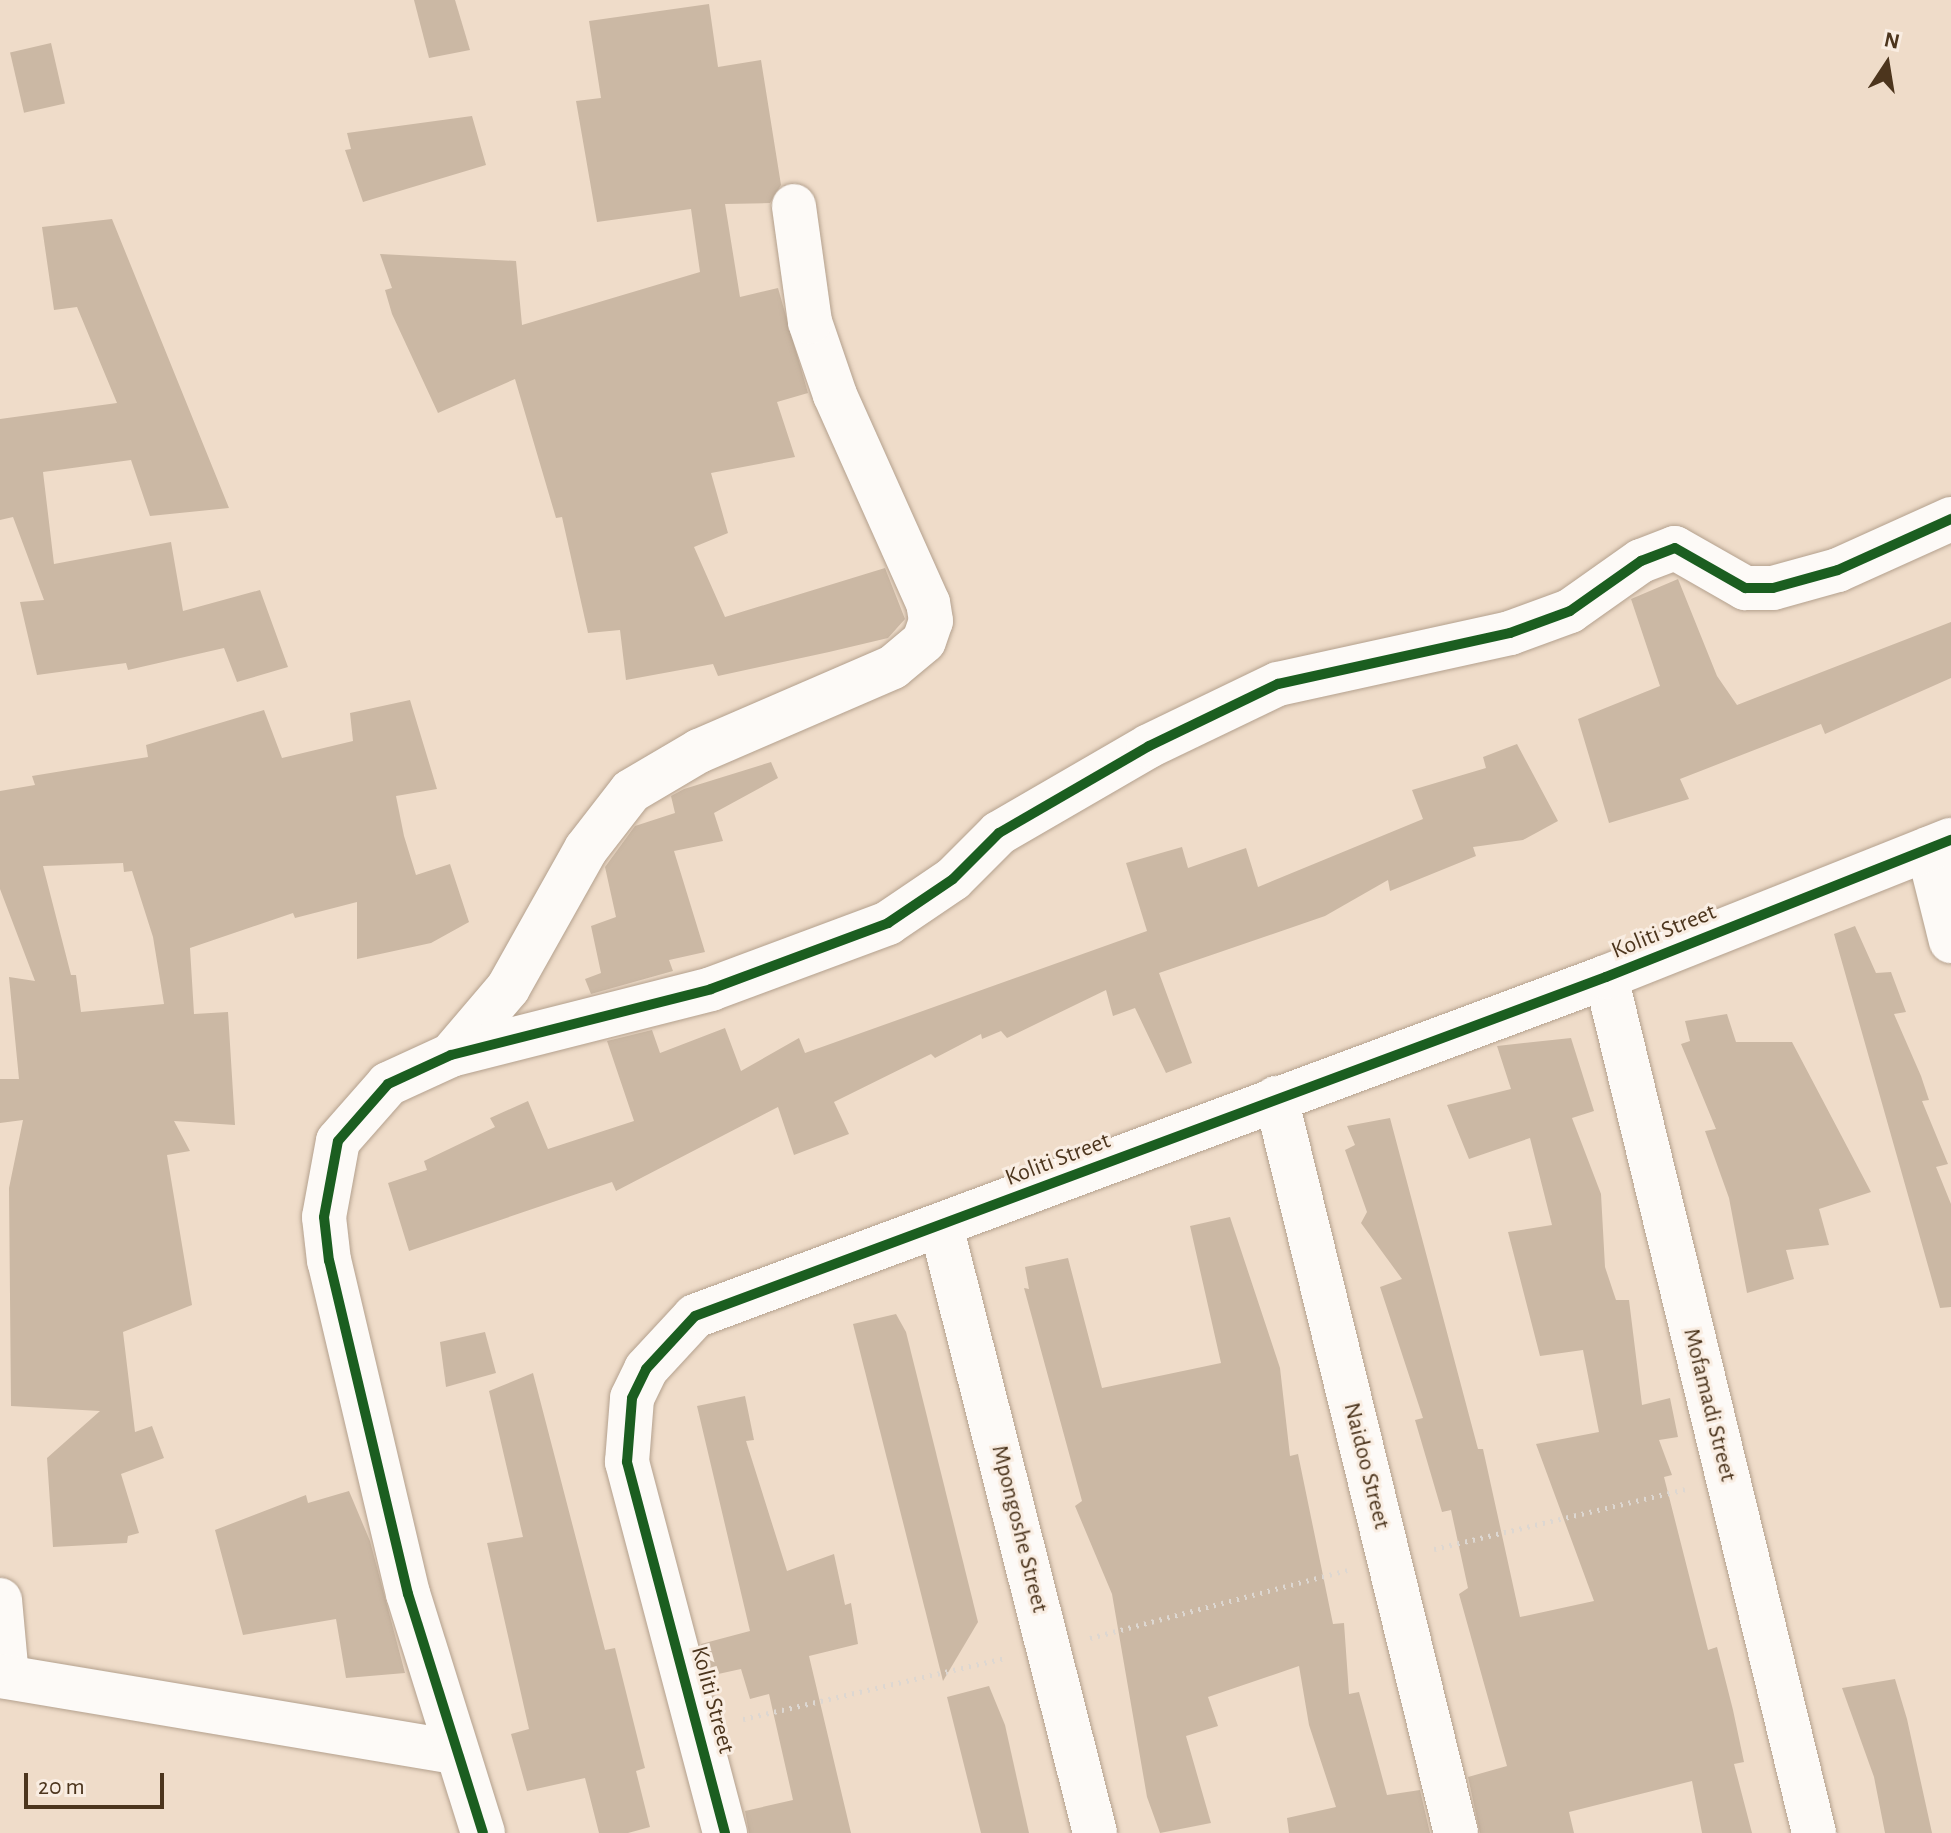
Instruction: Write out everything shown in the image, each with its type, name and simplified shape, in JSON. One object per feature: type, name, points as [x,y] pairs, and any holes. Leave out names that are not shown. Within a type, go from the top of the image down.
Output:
[{"type":"street","points":[[451,1055],[508,988],[586,849],[631,791],[699,751],[893,667],[924,641],[931,621],[928,603],[835,395],[810,322],[794,206]]},
{"type":"street","points":[[483,1833],[454,1752],[408,1594],[329,1261],[324,1217],[338,1141],[356,1114],[388,1084],[451,1055],[711,989],[859,936],[953,879],[1013,825],[1149,746],[1278,684],[1510,633],[1570,611],[1641,561],[1675,548],[1745,588],[1773,588],[1838,570],[1951,519]]},
{"type":"street","points":[[1940,844],[1951,941]]},
{"type":"street","name":"Koliti Street","points":[[725,1833],[627,1462],[632,1398],[646,1369],[695,1316],[1606,977],[1940,844]]},
{"type":"street","name":"Mofamadi Street","points":[[1606,977],[1814,1833]]},
{"type":"street","name":"Naidoo Street","points":[[1276,1098],[1456,1833]]},
{"type":"street","name":"Mpongoshe Street","points":[[941,1226],[1095,1833]]},
{"type":"street","points":[[0,1600],[3,1676],[454,1752]]},
{"type":"path","points":[[699,1729],[1050,1648],[1389,1559],[1727,1479]]},
{"type":"building","points":[[414,0],[455,0],[470,50],[429,58]]},
{"type":"building","points":[[709,4],[718,67],[761,60],[781,185],[770,203],[725,204],[740,297],[778,288],[808,393],[777,402],[795,457],[711,473],[728,533],[694,547],[725,617],[885,568],[905,619],[888,638],[829,652],[718,676],[713,664],[626,680],[620,630],[588,633],[562,517],[556,518],[515,379],[438,413],[392,314],[385,290],[392,288],[380,254],[516,261],[522,325],[700,272],[691,209],[597,222],[576,101],[601,98],[589,21]]},
{"type":"building","points":[[51,43],[65,103],[24,113],[10,52]]},
{"type":"building","points":[[472,116],[486,165],[363,202],[345,150],[351,149],[347,133]]},
{"type":"building","points":[[112,219],[229,508],[150,516],[131,460],[43,472],[54,564],[171,542],[183,611],[260,590],[288,667],[237,682],[224,648],[128,670],[126,663],[37,675],[20,602],[44,600],[13,517],[0,520],[0,419],[117,403],[77,307],[54,310],[42,227]]},
{"type":"building","points":[[1678,579],[1717,676],[1737,705],[1951,622],[1951,678],[1825,734],[1821,724],[1680,779],[1689,799],[1609,823],[1578,719],[1660,686],[1631,599]]},
{"type":"building","points":[[410,700],[437,789],[396,796],[404,836],[416,875],[450,864],[469,922],[431,943],[357,959],[357,902],[295,918],[293,913],[190,948],[194,1014],[228,1012],[235,1125],[174,1121],[190,1151],[167,1155],[192,1305],[123,1332],[135,1432],[152,1426],[164,1458],[121,1474],[139,1533],[128,1536],[127,1543],[53,1547],[47,1458],[100,1411],[11,1406],[9,1188],[23,1120],[0,1123],[0,1079],[19,1079],[9,977],[35,981],[0,889],[0,791],[35,785],[32,776],[148,757],[146,745],[264,710],[282,758],[353,741],[350,713]],"holes":[[[123,863],[124,872],[132,871],[153,937],[164,1004],[81,1012],[76,975],[71,975],[43,866]]]},
{"type":"building","points":[[1517,744],[1558,821],[1523,840],[1473,847],[1476,856],[1390,891],[1388,880],[1325,916],[1159,973],[1192,1063],[1166,1073],[1135,1008],[1113,1016],[1106,990],[1007,1038],[1001,1031],[982,1039],[981,1034],[935,1058],[931,1054],[834,1102],[849,1134],[794,1155],[778,1107],[616,1191],[612,1182],[409,1251],[388,1183],[427,1170],[424,1161],[495,1127],[490,1118],[528,1101],[548,1149],[634,1121],[607,1041],[652,1030],[660,1053],[725,1028],[741,1071],[799,1038],[805,1053],[1147,931],[1126,863],[1182,847],[1188,868],[1246,848],[1258,887],[1423,819],[1412,790],[1486,768],[1483,757]]},
{"type":"building","points":[[771,762],[778,778],[714,813],[723,841],[674,851],[705,952],[669,960],[673,971],[591,994],[585,979],[601,973],[591,926],[616,917],[605,867],[635,826],[675,813],[671,796],[684,789]]},
{"type":"building","points":[[1855,926],[1876,973],[1891,972],[1906,1012],[1894,1014],[1921,1076],[1929,1100],[1922,1101],[1948,1164],[1936,1167],[1951,1204],[1951,1307],[1940,1308],[1834,934]]},
{"type":"building","points":[[1727,1014],[1736,1042],[1792,1042],[1871,1192],[1819,1209],[1829,1245],[1786,1250],[1794,1279],[1747,1293],[1729,1198],[1705,1131],[1716,1129],[1681,1044],[1690,1041],[1685,1021]]},
{"type":"building","points":[[1571,1038],[1594,1111],[1572,1118],[1601,1194],[1605,1267],[1616,1300],[1629,1300],[1642,1405],[1670,1398],[1678,1437],[1659,1440],[1672,1475],[1664,1477],[1708,1650],[1717,1647],[1733,1710],[1744,1762],[1734,1764],[1752,1833],[1702,1833],[1692,1781],[1569,1812],[1574,1833],[1480,1833],[1468,1777],[1507,1766],[1459,1594],[1468,1588],[1451,1510],[1442,1512],[1415,1420],[1423,1418],[1380,1287],[1402,1279],[1361,1223],[1367,1212],[1345,1150],[1355,1145],[1347,1126],[1390,1118],[1478,1449],[1483,1449],[1520,1617],[1594,1601],[1536,1444],[1599,1432],[1583,1350],[1540,1356],[1508,1232],[1552,1225],[1530,1138],[1469,1159],[1447,1105],[1511,1089],[1497,1046]]},
{"type":"building","points":[[1230,1217],[1280,1368],[1290,1456],[1298,1454],[1333,1624],[1344,1623],[1349,1694],[1359,1692],[1387,1795],[1420,1790],[1430,1833],[1289,1833],[1287,1818],[1336,1807],[1309,1725],[1299,1666],[1208,1697],[1218,1726],[1186,1736],[1211,1823],[1160,1833],[1147,1797],[1112,1594],[1075,1506],[1082,1501],[1024,1288],[1029,1289],[1025,1267],[1068,1258],[1102,1388],[1221,1363],[1190,1226]]},
{"type":"building","points":[[896,1314],[906,1332],[978,1622],[943,1681],[853,1324]]},
{"type":"building","points":[[485,1332],[496,1373],[446,1387],[440,1342]]},
{"type":"building","points":[[533,1373],[605,1650],[615,1648],[645,1768],[636,1771],[650,1827],[628,1833],[599,1833],[585,1778],[527,1791],[511,1734],[529,1729],[487,1543],[523,1537],[489,1391]]},
{"type":"building","points":[[745,1396],[754,1440],[746,1441],[787,1571],[834,1554],[845,1605],[851,1603],[858,1644],[809,1656],[851,1833],[749,1833],[745,1811],[793,1800],[769,1694],[750,1699],[741,1669],[709,1676],[701,1644],[750,1631],[697,1406]]},
{"type":"building","points":[[349,1491],[370,1541],[405,1673],[346,1678],[336,1619],[243,1635],[215,1530],[306,1495],[308,1503]]},
{"type":"building","points":[[1895,1679],[1932,1833],[1885,1833],[1874,1777],[1842,1688]]},
{"type":"building","points":[[989,1686],[1005,1725],[1029,1833],[981,1833],[947,1697]]},
{"type":"cycle path","points":[[483,1833],[408,1594],[329,1261],[324,1217],[338,1141],[388,1084],[451,1055],[711,989],[888,923],[953,879],[999,833],[1149,746],[1278,684],[1510,633],[1570,611],[1641,561],[1675,548],[1745,588],[1773,588],[1838,570],[1951,519]]},
{"type":"cycle path","points":[[725,1833],[627,1462],[632,1398],[646,1369],[695,1316],[1606,977],[1951,840]]}]
